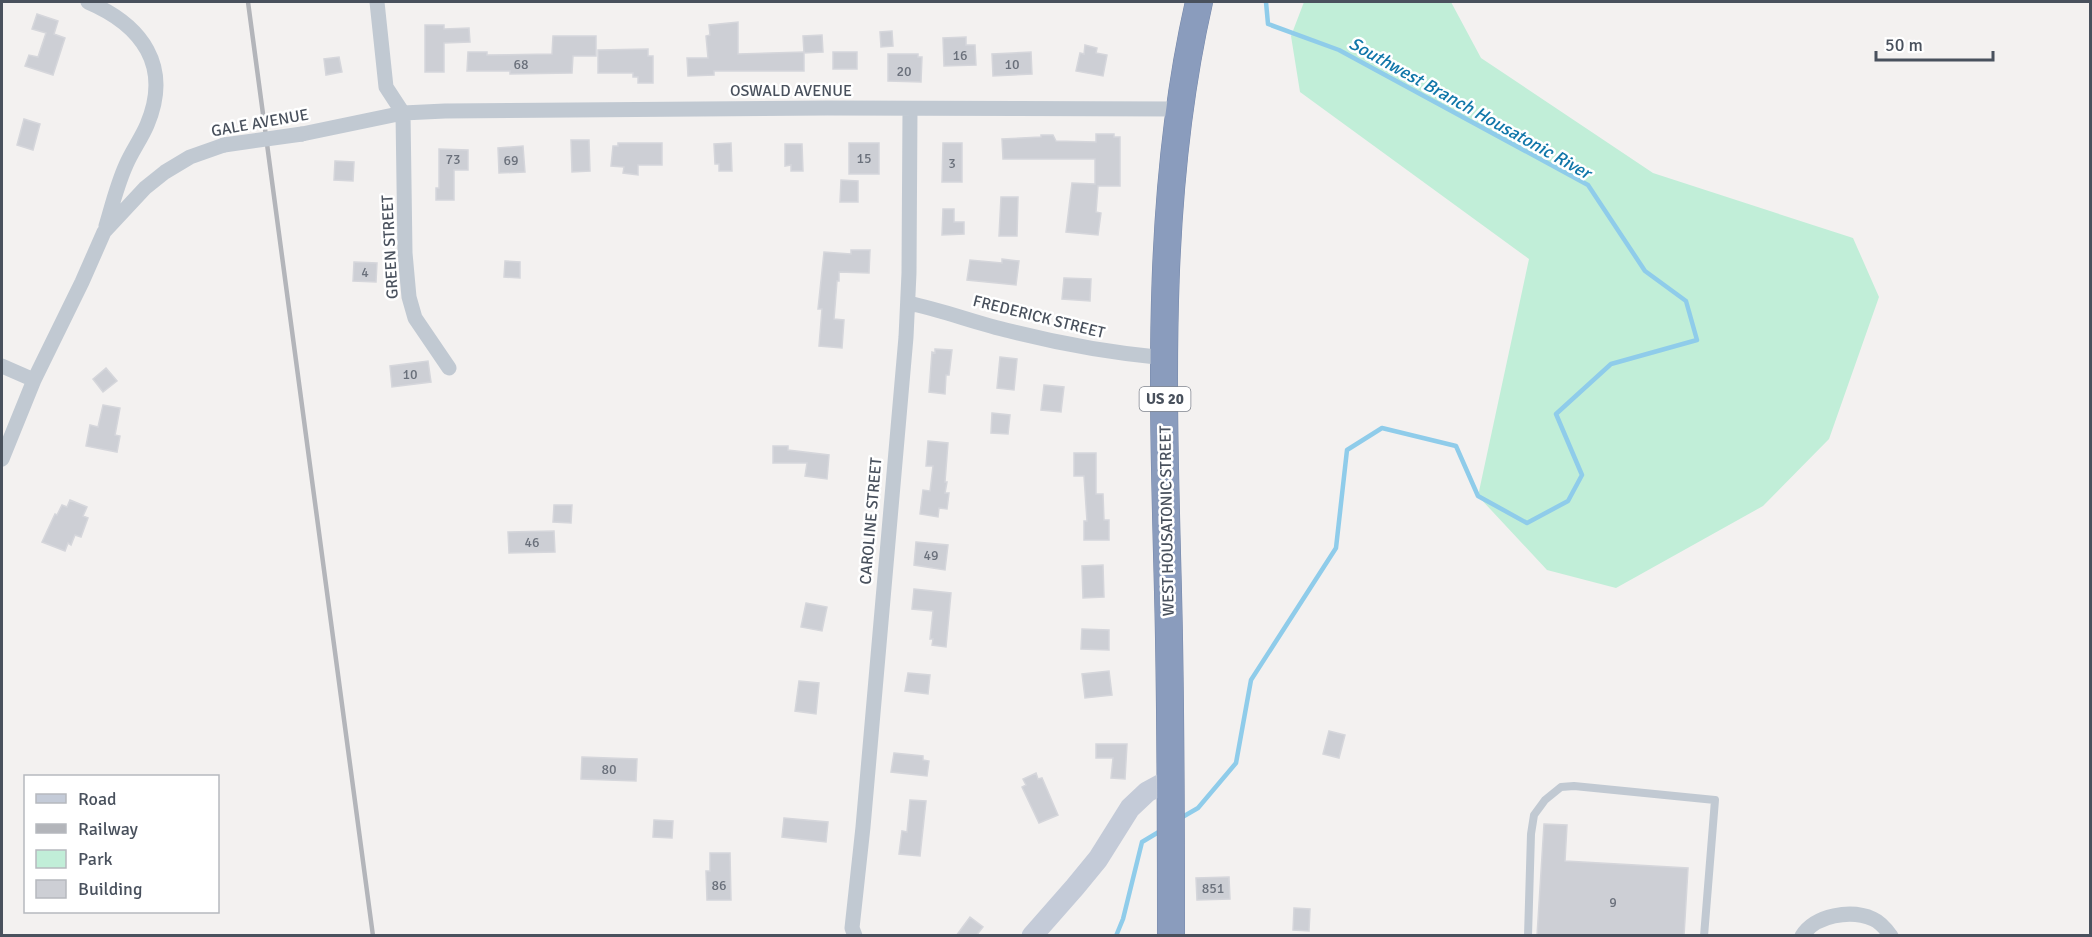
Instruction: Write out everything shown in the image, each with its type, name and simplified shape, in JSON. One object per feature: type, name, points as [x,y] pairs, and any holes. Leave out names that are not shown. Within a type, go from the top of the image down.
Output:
[{"type":"highway","name":"WEST HOUSATONIC STREET","points":[[1171,936],[1165,274],[1168,214],[1179,109],[1199,2]]},
{"type":"street","points":[[88,2],[113,15],[135,32],[154,62],[157,82],[154,103],[147,125],[125,167],[104,232]]},
{"type":"street","points":[[378,2],[386,87],[403,113]]},
{"type":"street","name":"CAROLINE STREET","points":[[855,936],[852,928],[863,827],[908,303],[910,109]]},
{"type":"street","name":"OSWALD AVENUE","points":[[403,113],[512,110],[1179,109]]},
{"type":"street","name":"GALE AVENUE","points":[[2,459],[34,380],[104,232],[145,188],[165,172],[190,157],[224,145],[302,134],[403,113]]},
{"type":"street","name":"GREEN STREET","points":[[403,113],[405,253],[409,297],[424,334],[449,368]]},
{"type":"street","name":"FREDERICK STREET","points":[[908,303],[934,308],[1009,331],[1084,348],[1165,358]]},
{"type":"street","points":[[2,366],[34,380]]},
{"type":"street","points":[[1032,936],[1098,859],[1130,808],[1147,792],[1171,789]]},
{"type":"street","points":[[1802,936],[1810,926],[1818,921],[1847,914],[1875,920],[1891,936]]},
{"type":"lane","points":[[1528,936],[1531,834],[1534,815],[1545,800],[1561,788],[1575,786],[1714,800],[1704,936]]},
{"type":"green space","points":[[1304,2],[1451,2],[1481,58],[1653,173],[1853,238],[1879,297],[1829,439],[1763,506],[1616,588],[1547,570],[1478,496],[1529,259],[1300,92],[1291,36]]},
{"type":"building","points":[[37,14],[58,21],[54,34],[65,38],[53,75],[25,66],[29,55],[38,57],[46,33],[32,29]]},
{"type":"building","points":[[738,22],[738,54],[804,52],[804,71],[714,71],[714,75],[688,76],[687,58],[708,58],[706,36],[710,35],[709,25]]},
{"type":"building","points":[[425,25],[444,25],[444,29],[469,28],[470,42],[444,43],[444,72],[425,72]]},
{"type":"building","points":[[892,31],[893,46],[881,47],[880,32]]},
{"type":"building","points":[[822,35],[823,52],[804,53],[803,36]]},
{"type":"building","points":[[553,36],[596,36],[596,56],[573,56],[572,73],[510,74],[510,71],[467,71],[468,52],[487,52],[487,55],[552,54]]},
{"type":"building","points":[[966,37],[966,45],[975,45],[976,65],[944,66],[943,38]]},
{"type":"building","points":[[1085,45],[1097,48],[1096,53],[1107,55],[1103,76],[1076,71],[1080,53],[1084,54]]},
{"type":"building","points":[[648,49],[648,56],[653,56],[653,83],[638,83],[638,77],[633,77],[633,73],[598,73],[598,50]]},
{"type":"building","points":[[833,52],[857,52],[857,69],[833,69]]},
{"type":"building","points":[[1031,52],[1032,74],[993,76],[992,54]]},
{"type":"building","points":[[888,54],[918,54],[918,57],[922,57],[921,82],[888,81]]},
{"type":"building","points":[[339,57],[342,72],[326,75],[324,59]]},
{"type":"building","points":[[24,119],[40,124],[33,150],[17,145]]},
{"type":"building","points":[[1096,134],[1114,134],[1114,137],[1120,137],[1120,186],[1098,186],[1096,212],[1101,213],[1098,235],[1066,232],[1072,183],[1095,184],[1095,159],[1003,159],[1002,139],[1053,135],[1056,141],[1096,142]]},
{"type":"building","points":[[571,140],[589,140],[590,171],[572,172]]},
{"type":"building","points":[[618,143],[662,143],[662,165],[638,165],[638,175],[623,173],[624,167],[611,166],[613,146],[618,146]]},
{"type":"building","points":[[731,143],[732,171],[719,171],[719,164],[715,164],[714,144]]},
{"type":"building","points":[[849,143],[879,143],[879,174],[849,174]]},
{"type":"building","points":[[943,143],[962,143],[962,182],[942,182]]},
{"type":"building","points":[[785,144],[802,144],[803,171],[791,171],[791,165],[785,166]]},
{"type":"building","points":[[523,146],[525,172],[499,173],[498,148]]},
{"type":"building","points":[[439,149],[468,150],[468,170],[454,170],[454,200],[436,200],[436,188],[439,188]]},
{"type":"building","points":[[335,161],[354,162],[353,181],[334,180]]},
{"type":"building","points":[[841,180],[858,181],[858,202],[840,202]]},
{"type":"building","points":[[1001,197],[1018,197],[1017,236],[999,236]]},
{"type":"building","points":[[943,209],[954,209],[954,222],[964,222],[964,234],[942,235]]},
{"type":"building","points":[[851,250],[870,250],[869,273],[839,272],[834,319],[844,320],[842,348],[819,346],[822,309],[818,309],[824,252],[851,254]]},
{"type":"building","points":[[1002,259],[1019,261],[1016,285],[967,280],[970,260],[1002,263]]},
{"type":"building","points":[[505,261],[520,262],[520,278],[504,277]]},
{"type":"building","points":[[354,262],[377,263],[376,282],[353,281]]},
{"type":"building","points":[[1064,278],[1091,279],[1090,301],[1062,299]]},
{"type":"building","points":[[935,349],[952,350],[949,375],[946,375],[945,394],[929,392],[932,352],[935,353]]},
{"type":"building","points":[[1000,357],[1017,359],[1014,390],[997,388]]},
{"type":"building","points":[[428,361],[431,382],[392,387],[390,366]]},
{"type":"building","points":[[106,368],[117,381],[103,392],[93,379]]},
{"type":"building","points":[[1044,385],[1064,387],[1061,412],[1041,410]]},
{"type":"building","points":[[103,405],[120,408],[115,435],[120,436],[117,452],[86,446],[90,425],[98,427]]},
{"type":"building","points":[[992,413],[1010,415],[1008,434],[991,433]]},
{"type":"building","points":[[928,441],[948,443],[945,482],[947,482],[945,493],[949,493],[947,509],[939,508],[938,517],[920,514],[923,490],[930,491],[933,466],[926,466]]},
{"type":"building","points":[[773,446],[788,446],[788,450],[829,455],[827,479],[805,476],[807,463],[773,463]]},
{"type":"building","points":[[1074,453],[1096,453],[1096,494],[1103,494],[1104,520],[1109,520],[1109,540],[1084,540],[1084,521],[1087,521],[1084,476],[1074,476]]},
{"type":"building","points":[[70,500],[87,507],[83,516],[88,518],[81,537],[75,535],[71,545],[68,543],[65,551],[42,542],[55,514],[57,515],[62,505],[67,507]]},
{"type":"building","points":[[554,505],[572,505],[571,523],[553,522]]},
{"type":"building","points":[[554,531],[555,552],[509,553],[508,532]]},
{"type":"building","points":[[916,542],[948,545],[945,570],[914,565]]},
{"type":"building","points":[[1103,565],[1104,597],[1083,598],[1082,566]]},
{"type":"building","points":[[914,589],[951,593],[946,647],[932,645],[933,639],[930,639],[933,611],[912,609]]},
{"type":"building","points":[[806,603],[827,607],[822,631],[801,627]]},
{"type":"building","points":[[1082,629],[1109,630],[1109,650],[1081,649]]},
{"type":"building","points":[[1109,671],[1112,695],[1085,698],[1082,674]]},
{"type":"building","points":[[908,673],[930,675],[928,694],[905,691]]},
{"type":"building","points":[[799,681],[819,683],[816,714],[795,711]]},
{"type":"building","points":[[1329,731],[1345,735],[1339,758],[1323,754]]},
{"type":"building","points":[[1096,744],[1127,744],[1125,779],[1111,778],[1113,758],[1096,758]]},
{"type":"building","points":[[894,753],[923,756],[923,760],[929,761],[927,776],[891,772]]},
{"type":"building","points":[[582,757],[637,759],[636,781],[581,779]]},
{"type":"building","points":[[1036,773],[1038,779],[1042,778],[1058,815],[1039,823],[1022,787],[1026,785],[1023,779]]},
{"type":"building","points":[[910,800],[926,801],[920,856],[899,854],[902,831],[907,832]]},
{"type":"building","points":[[784,818],[828,822],[826,842],[782,837]]},
{"type":"building","points":[[654,820],[673,821],[672,838],[653,837]]},
{"type":"building","points":[[1544,824],[1567,825],[1565,861],[1688,868],[1684,936],[1537,936]]},
{"type":"building","points":[[710,853],[730,853],[731,900],[707,900],[706,871],[710,871]]},
{"type":"building","points":[[1229,877],[1230,899],[1197,900],[1196,878]]},
{"type":"building","points":[[1294,908],[1310,909],[1309,931],[1293,930]]},
{"type":"building","points":[[970,917],[983,927],[976,936],[956,936]]},
{"type":"waterway","name":"Southwest Branch Housatonic River","points":[[1179,819],[1198,808],[1236,763],[1251,680],[1336,548],[1347,450],[1382,428],[1456,446],[1478,496],[1527,523],[1568,501],[1582,475],[1556,414],[1611,364],[1697,340],[1686,301],[1645,271],[1588,185],[1339,50],[1268,24],[1266,2]]},
{"type":"waterway","name":"Southwest Branch Housatonic River","points":[[1116,936],[1123,919],[1142,842],[1162,830]]},
{"type":"railway","points":[[248,2],[373,936]]}]
